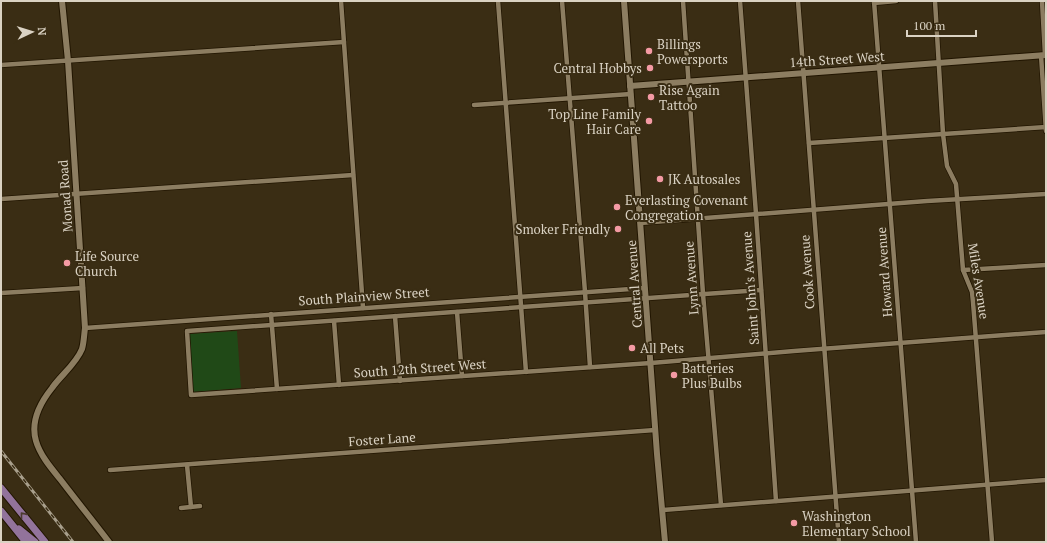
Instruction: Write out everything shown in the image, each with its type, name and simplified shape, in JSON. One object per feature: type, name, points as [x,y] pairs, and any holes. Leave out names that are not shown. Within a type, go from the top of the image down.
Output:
[{"type":"main road","points":[[1,488],[45,542]]},
{"type":"main road","points":[[1,511],[26,542]]},
{"type":"main road","points":[[7,518],[35,542]]},
{"type":"street","name":"Monad Road","points":[[62,1],[68,61],[85,328],[82,349],[76,360],[39,406],[35,418],[35,440],[48,463],[109,542]]},
{"type":"street","points":[[341,1],[363,308]]},
{"type":"street","points":[[498,1],[526,372]]},
{"type":"street","points":[[562,1],[590,367]]},
{"type":"street","name":"Central Avenue","points":[[624,1],[655,430],[665,542]]},
{"type":"street","name":"Lynn Avenue","points":[[682,1],[708,358],[721,505]]},
{"type":"street","name":"Saint John's Avenue","points":[[740,1],[776,501]]},
{"type":"street","name":"Cook Avenue","points":[[798,1],[839,542]]},
{"type":"street","points":[[874,2],[896,1]]},
{"type":"street","name":"Miles Avenue","points":[[935,1],[943,134],[947,166],[956,184],[963,270],[972,292],[992,542]]},
{"type":"street","points":[[1042,1],[1046,131]]},
{"type":"street","name":"Howard Avenue","points":[[874,2],[891,204],[900,342],[916,542]]},
{"type":"street","points":[[1,66],[344,42]]},
{"type":"street","name":"14th Street West","points":[[630,86],[1044,55]]},
{"type":"street","points":[[474,105],[631,94]]},
{"type":"street","points":[[809,143],[1046,126]]},
{"type":"street","points":[[1,199],[353,175]]},
{"type":"street","points":[[640,223],[814,209],[1046,194]]},
{"type":"street","points":[[963,270],[1046,265]]},
{"type":"street","points":[[1,293],[83,288]]},
{"type":"street","name":"South Plainview Street","points":[[85,328],[645,288]]},
{"type":"street","name":"South Plainview Street","points":[[191,395],[187,332],[761,290]]},
{"type":"street","points":[[457,312],[462,376]]},
{"type":"street","points":[[272,314],[277,389]]},
{"type":"street","points":[[395,316],[400,380]]},
{"type":"street","points":[[334,321],[338,385]]},
{"type":"street","name":"South 12th Street West","points":[[191,395],[651,363],[900,342],[1046,332]]},
{"type":"street","name":"Foster Lane","points":[[110,470],[655,430]]},
{"type":"street","points":[[187,464],[191,506]]},
{"type":"street","points":[[663,510],[1046,480]]},
{"type":"street","points":[[181,508],[200,506]]},
{"type":"green space","points":[[237,331],[241,388],[192,392],[188,334]]},
{"type":"railway","points":[[1,451],[73,542]]},
{"type":"place","name":"Billings Powersports","points":[[649,51]]},
{"type":"place","name":"Central Hobbys","points":[[650,68]]},
{"type":"place","name":"Rise Again Tattoo","points":[[651,97]]},
{"type":"place","name":"Top Line Family Hair Care","points":[[649,121]]},
{"type":"place","name":"JK Autosales","points":[[660,179]]},
{"type":"place","name":"Everlasting Covenant Congregation","points":[[617,207]]},
{"type":"place","name":"Smoker Friendly","points":[[618,229]]},
{"type":"place","name":"Life Source Church","points":[[67,263]]},
{"type":"place","name":"All Pets","points":[[632,348]]},
{"type":"place","name":"Batteries Plus Bulbs","points":[[674,375]]},
{"type":"place","name":"Washington Elementary School","points":[[794,523]]}]
